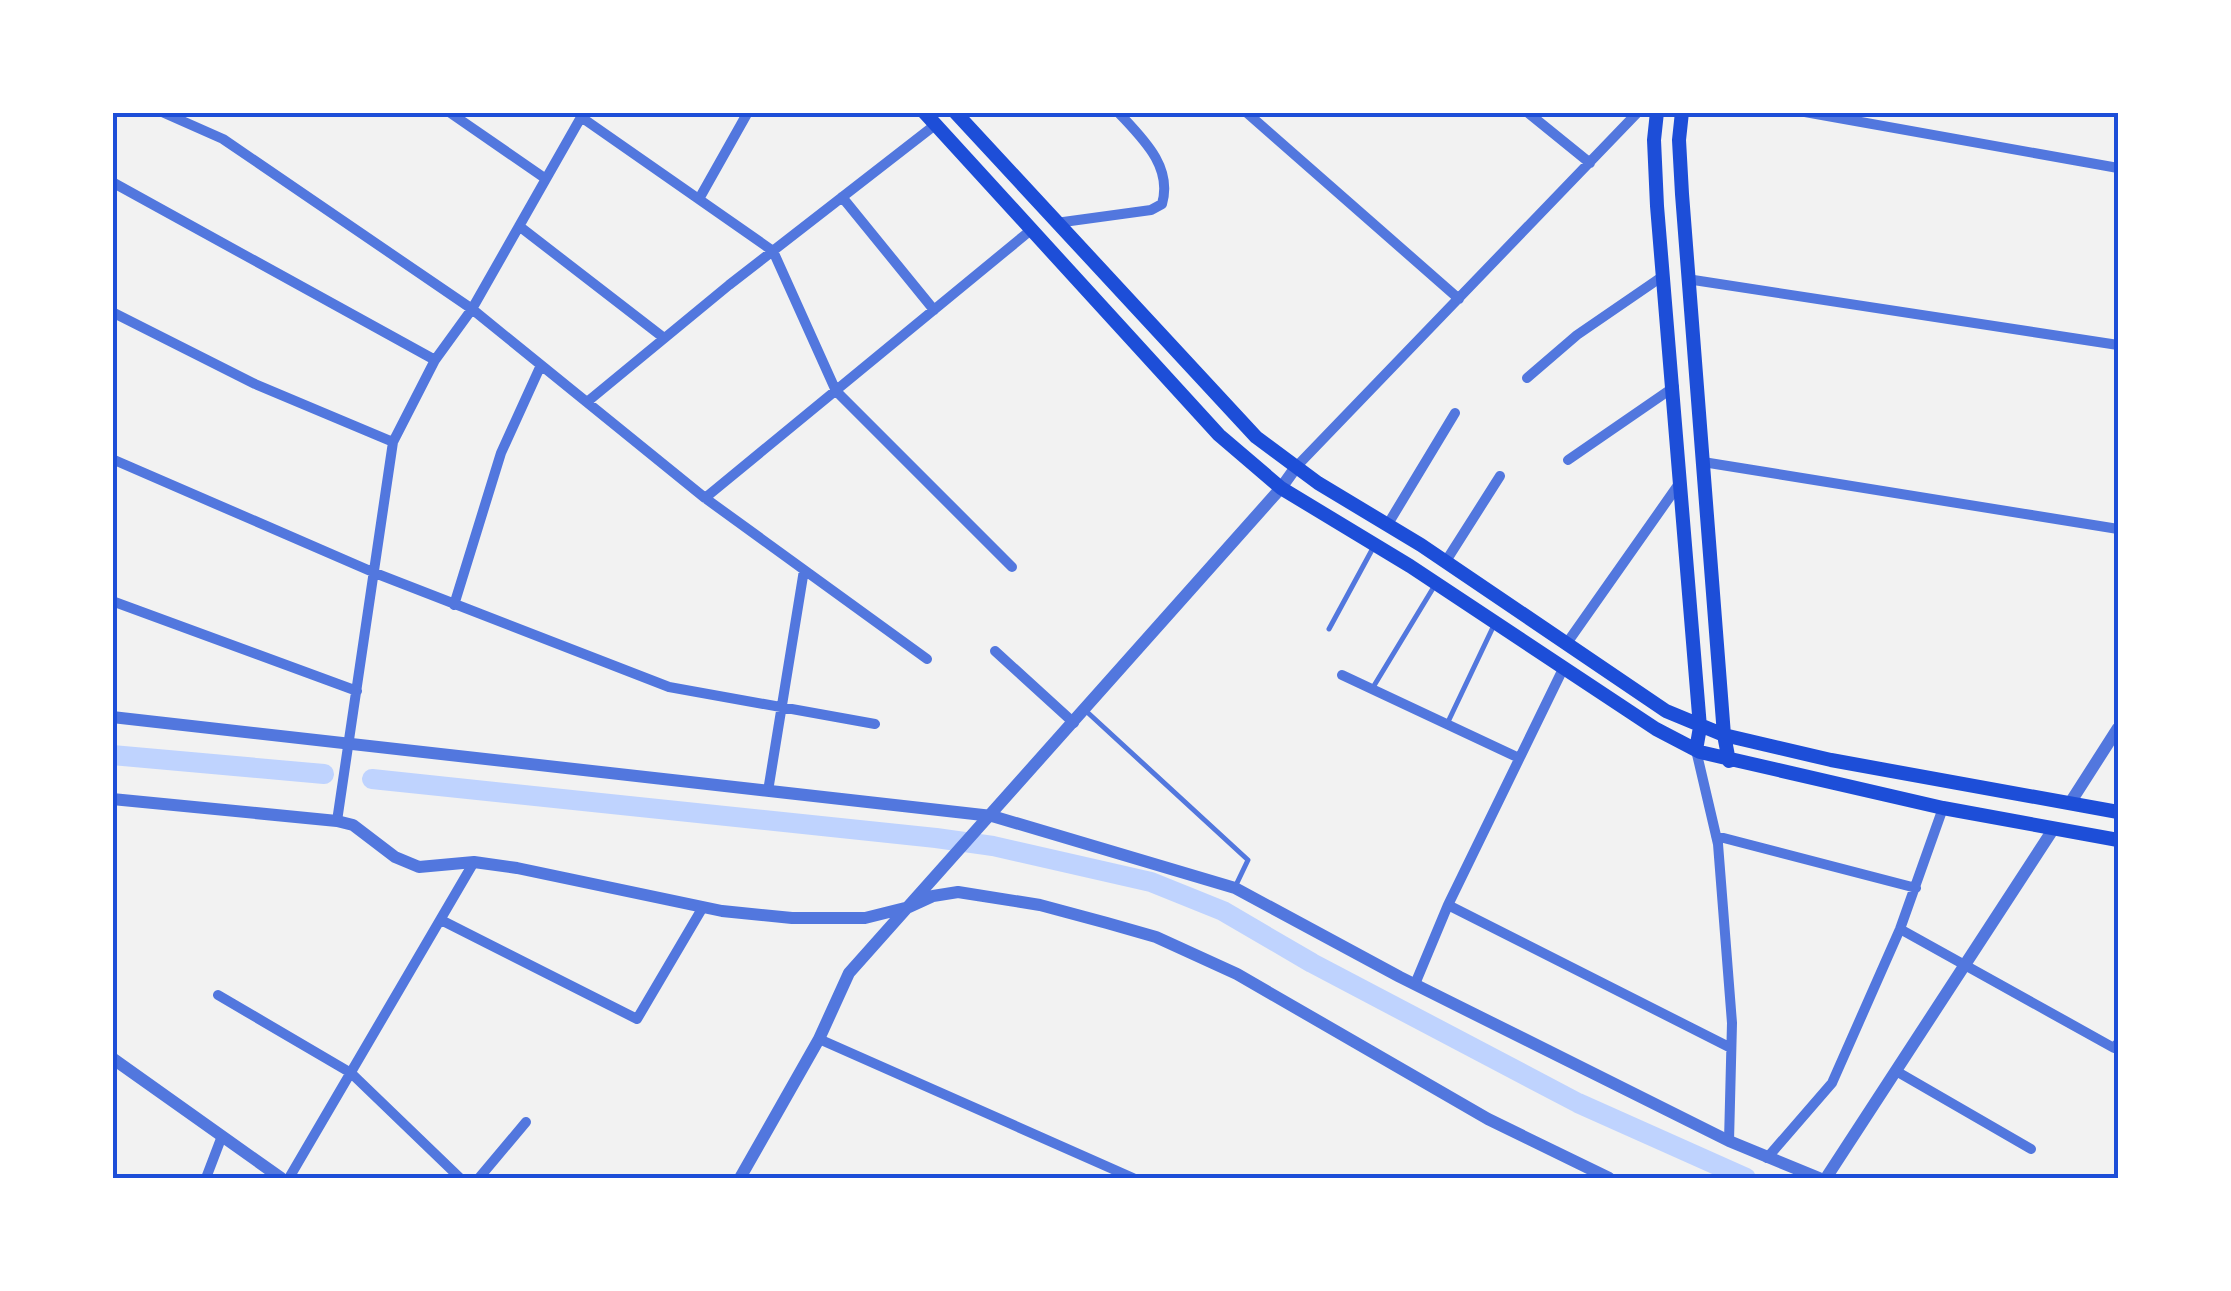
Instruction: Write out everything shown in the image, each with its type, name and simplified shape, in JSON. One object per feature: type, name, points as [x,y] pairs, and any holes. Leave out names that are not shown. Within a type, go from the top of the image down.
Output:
[{"type":"main road","points":[[924,112],[1219,435],[1282,488],[1656,729],[1696,750],[1729,761],[1943,808],[2118,840]]},
{"type":"main road","points":[[955,112],[1234,416],[1296,468],[1446,562],[1666,711],[1700,728],[1832,760],[2118,812]]},
{"type":"main road","points":[[1656,112],[1654,140],[1663,276],[1700,728],[1696,750]]},
{"type":"main road","points":[[1682,112],[1679,140],[1688,278],[1729,761]]},
{"type":"main road","points":[[2054,828],[2070,803]]},
{"type":"street","points":[[162,112],[223,139],[472,309],[705,498],[927,659]]},
{"type":"street","points":[[449,112],[546,179]]},
{"type":"street","points":[[699,200],[748,112]]},
{"type":"street","points":[[1056,223],[1151,210],[1162,204],[1166,190],[1162,172],[1147,143],[1118,112]]},
{"type":"street","points":[[1246,112],[1459,299]]},
{"type":"street","points":[[1528,112],[1590,162]]},
{"type":"street","points":[[740,1178],[818,1038],[848,974],[980,830],[1296,468],[1638,112]]},
{"type":"street","points":[[1805,112],[2118,168]]},
{"type":"street","points":[[337,821],[393,442],[435,360],[472,309],[582,115],[773,251],[836,391],[1012,567]]},
{"type":"street","points":[[587,402],[936,125]]},
{"type":"street","points":[[112,182],[435,360]]},
{"type":"street","points":[[842,198],[934,310]]},
{"type":"street","points":[[519,226],[664,338]]},
{"type":"street","points":[[705,498],[1031,230]]},
{"type":"street","points":[[1527,378],[1577,335],[1663,276]]},
{"type":"street","points":[[1688,278],[2118,345]]},
{"type":"street","points":[[112,312],[255,384],[393,442]]},
{"type":"street","points":[[454,604],[500,454],[541,365]]},
{"type":"street","points":[[1568,460],[1674,387]]},
{"type":"street","points":[[1388,524],[1455,413]]},
{"type":"street","points":[[112,459],[376,573],[670,687],[875,724]]},
{"type":"street","points":[[1704,462],[2118,529]]},
{"type":"street","points":[[1446,562],[1500,476]]},
{"type":"street","points":[[1567,643],[1681,480]]},
{"type":"street","points":[[768,791],[804,570]]},
{"type":"street","points":[[112,602],[357,692]]},
{"type":"street","points":[[994,651],[1074,723]]},
{"type":"street","points":[[1415,984],[1448,905],[1563,669]]},
{"type":"street","points":[[1342,675],[1520,758]]},
{"type":"street","points":[[112,717],[992,816],[1235,888],[1415,984],[1728,1140],[1822,1178],[1896,1072],[2054,828]]},
{"type":"street","points":[[2070,803],[2118,728]]},
{"type":"street","points":[[1696,750],[1716,836],[1732,1048],[1728,1140]]},
{"type":"street","points":[[112,799],[337,821],[353,826],[394,858],[419,866],[474,862],[703,907],[792,918],[864,918],[958,892],[1040,905],[1156,937],[1237,974],[1488,1120],[1609,1178]]},
{"type":"street","points":[[1767,1158],[1832,1083],[1900,929],[1943,808]]},
{"type":"street","points":[[1716,836],[1916,888]]},
{"type":"street","points":[[289,1178],[474,862]]},
{"type":"street","points":[[1448,905],[1732,1048]]},
{"type":"street","points":[[440,920],[637,1018],[703,907]]},
{"type":"street","points":[[1900,929],[2114,1048],[2118,1043]]},
{"type":"street","points":[[218,996],[351,1073],[460,1178]]},
{"type":"street","points":[[818,1038],[1132,1178]]},
{"type":"street","points":[[113,1061],[281,1178]]},
{"type":"street","points":[[1896,1072],[2032,1149]]},
{"type":"street","points":[[479,1178],[526,1122]]},
{"type":"street","points":[[206,1178],[222,1136]]},
{"type":"lane","points":[[1329,628],[1375,545]]},
{"type":"lane","points":[[1372,689],[1436,584]]},
{"type":"lane","points":[[1447,724],[1495,623]]},
{"type":"lane","points":[[1086,710],[1248,860],[1235,888]]},
{"type":"waterway","points":[[112,755],[324,774]]},
{"type":"waterway","points":[[372,779],[936,838],[993,846],[1151,882],[1223,911],[1312,963],[1578,1103],[1746,1178]]}]
